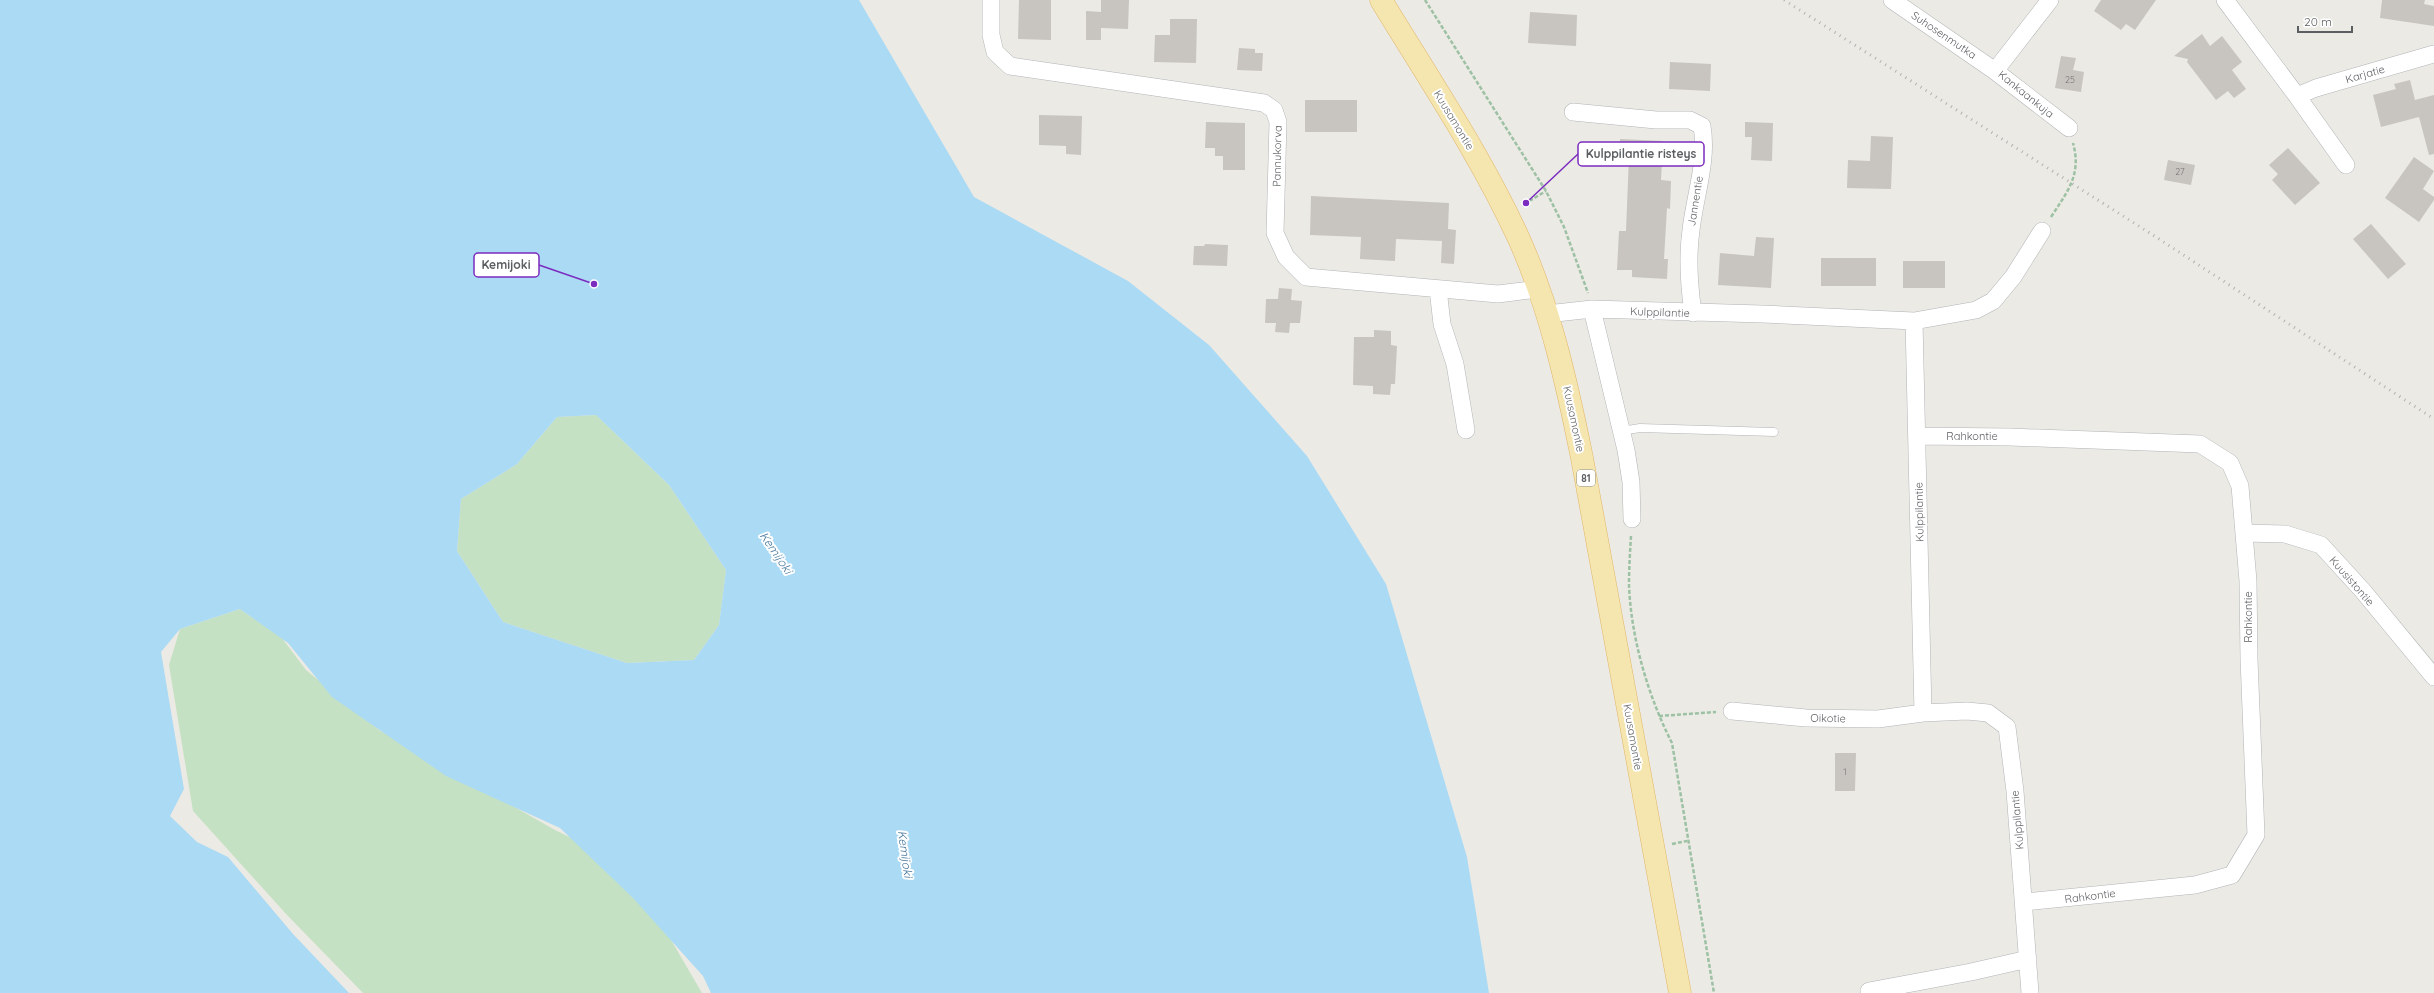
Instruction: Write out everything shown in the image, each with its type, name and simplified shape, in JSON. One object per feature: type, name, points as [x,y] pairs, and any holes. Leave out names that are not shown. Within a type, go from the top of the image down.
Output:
[{"type":"main road","name":"Kuusamontie","points":[[1381,0],[1483,169],[1519,240],[1547,314],[1566,383],[1582,458],[1680,993]]},
{"type":"street","name":"Pannukorva","points":[[991,0],[991,35],[995,52],[1010,66],[1264,103],[1274,110],[1278,122],[1275,234],[1286,257],[1306,277],[1438,290],[1498,294],[1522,293],[1538,289]]},
{"type":"street","name":"Suhosenmutka","points":[[1892,0],[1995,71]]},
{"type":"street","name":"Kankaankuja","points":[[2050,0],[1995,71],[2069,128]]},
{"type":"street","points":[[2225,0],[2346,165]]},
{"type":"street","name":"Karjatie","points":[[2296,96],[2316,88],[2434,54]]},
{"type":"street","name":"Jannentie","points":[[1572,112],[1656,120],[1690,120],[1702,126],[1705,142],[1691,231],[1688,274],[1693,313]]},
{"type":"street","points":[[1914,322],[1976,310],[1993,302],[2013,277],[2042,231]]},
{"type":"street","points":[[1438,290],[1442,324],[1454,364],[1466,430]]},
{"type":"street","points":[[1592,309],[1632,482],[1632,518]]},
{"type":"street","name":"Kulppilantie","points":[[1547,314],[1592,309],[1914,322],[1918,436],[1923,713],[1967,710],[1988,713],[2007,727],[2024,902],[2030,993]]},
{"type":"street","name":"Rahkontie","points":[[1918,436],[2010,437],[2200,444],[2230,463],[2240,486],[2248,581],[2256,835],[2232,875],[2195,885],[2024,902]]},
{"type":"street","name":"Kuusistontie","points":[[2244,532],[2285,534],[2321,544],[2363,591],[2434,677]]},
{"type":"street","name":"Oikotie","points":[[1732,711],[1806,718],[1878,719],[1923,713]]},
{"type":"street","points":[[1869,991],[1971,972],[2028,959]]},
{"type":"lane","points":[[1621,431],[1640,428],[1774,432]]},
{"type":"path","points":[[1425,0],[1546,191],[1564,227],[1585,284],[1592,309]]},
{"type":"path","points":[[2042,231],[2071,185],[2077,165],[2069,128]]},
{"type":"path","points":[[1526,203],[1546,191]]},
{"type":"path","points":[[1632,518],[1629,585],[1645,676],[1658,716],[1672,743],[1687,841],[1714,993]]},
{"type":"path","points":[[1658,716],[1732,711]]},
{"type":"path","points":[[1668,845],[1687,841]]},
{"type":"green space","points":[[596,415],[669,485],[726,570],[719,625],[694,660],[627,663],[503,622],[457,551],[461,499],[517,464],[557,417]]},
{"type":"green space","points":[[240,609],[282,638],[306,670],[379,730],[555,830],[612,858],[639,885],[702,993],[363,993],[287,915],[193,811],[169,665],[180,629]]},
{"type":"water","points":[[0,0],[859,0],[974,197],[1128,281],[1209,345],[1307,456],[1386,584],[1467,857],[1489,993],[711,993],[703,976],[633,898],[560,828],[446,776],[332,697],[288,643],[240,609],[180,629],[161,652],[184,789],[170,816],[197,842],[228,857],[293,934],[349,993],[0,993]],"holes":[[[596,415],[669,485],[726,570],[719,625],[694,660],[627,663],[503,622],[457,551],[461,499],[517,464],[557,417]]]},
{"type":"building","points":[[1019,0],[1051,0],[1051,40],[1018,39]]},
{"type":"building","points":[[1101,0],[1129,0],[1128,29],[1101,28],[1101,40],[1086,40],[1086,11],[1101,12]]},
{"type":"building","points":[[2101,0],[2156,0],[2135,30],[2126,24],[2121,30],[2094,11]]},
{"type":"building","points":[[2382,0],[2425,0],[2424,4],[2434,6],[2434,26],[2380,18]]},
{"type":"building","points":[[1530,12],[1577,15],[1576,46],[1528,43]]},
{"type":"building","points":[[1170,19],[1197,19],[1196,63],[1154,62],[1155,35],[1170,35]]},
{"type":"building","points":[[2202,34],[2210,46],[2222,36],[2242,62],[2232,70],[2246,89],[2234,98],[2228,91],[2216,100],[2187,62],[2188,59],[2174,56]]},
{"type":"building","points":[[1239,48],[1255,49],[1255,53],[1263,53],[1262,71],[1237,70]]},
{"type":"building","points":[[2061,56],[2076,58],[2073,70],[2084,72],[2081,92],[2055,88]]},
{"type":"building","points":[[1670,62],[1711,64],[1710,91],[1669,89]]},
{"type":"building","points":[[2410,80],[2415,100],[2434,95],[2434,154],[2429,155],[2419,117],[2381,127],[2373,95],[2396,89],[2394,84]]},
{"type":"building","points":[[1305,100],[1357,100],[1357,132],[1305,132]]},
{"type":"building","points":[[1039,115],[1082,116],[1081,155],[1066,154],[1066,146],[1039,145]]},
{"type":"building","points":[[1206,122],[1245,123],[1245,170],[1223,170],[1223,156],[1215,156],[1215,148],[1205,148]]},
{"type":"building","points":[[1745,122],[1773,123],[1772,161],[1751,160],[1752,137],[1745,137]]},
{"type":"building","points":[[1871,136],[1893,137],[1891,189],[1847,188],[1848,160],[1870,161]]},
{"type":"building","points":[[1620,139],[1663,141],[1661,180],[1671,181],[1670,209],[1667,208],[1664,259],[1668,259],[1667,279],[1632,277],[1632,270],[1617,270],[1619,231],[1626,231],[1629,156],[1620,155]]},
{"type":"building","points":[[2288,148],[2320,183],[2295,205],[2272,180],[2278,174],[2269,165]]},
{"type":"building","points":[[2414,157],[2434,171],[2423,189],[2434,197],[2434,200],[2419,222],[2385,198]]},
{"type":"building","points":[[2168,160],[2195,165],[2191,185],[2164,180]]},
{"type":"building","points":[[1311,196],[1449,203],[1448,229],[1456,230],[1454,264],[1441,263],[1442,241],[1396,239],[1395,261],[1360,259],[1361,237],[1310,235]]},
{"type":"building","points":[[2371,224],[2406,264],[2388,279],[2353,239]]},
{"type":"building","points":[[1756,237],[1774,238],[1771,288],[1718,285],[1720,253],[1754,256]]},
{"type":"building","points":[[1205,244],[1228,245],[1227,266],[1193,265],[1194,246],[1204,246]]},
{"type":"building","points":[[1821,258],[1876,258],[1876,286],[1821,286]]},
{"type":"building","points":[[1903,261],[1945,261],[1945,288],[1903,288]]},
{"type":"building","points":[[1279,288],[1292,289],[1291,300],[1302,301],[1300,323],[1290,323],[1289,333],[1275,332],[1276,323],[1265,323],[1266,299],[1278,299]]},
{"type":"building","points":[[1374,330],[1391,331],[1391,345],[1397,346],[1395,384],[1391,384],[1390,395],[1373,394],[1373,386],[1353,385],[1354,337],[1374,337]]},
{"type":"building","points":[[1835,753],[1856,753],[1855,791],[1835,791]]},
{"type":"railway","points":[[1784,0],[2156,237],[2434,419]]},
{"type":"place","name":"Kulppilantie risteys","points":[[1526,203]]},
{"type":"place","name":"Kemijoki","points":[[594,284]]}]
